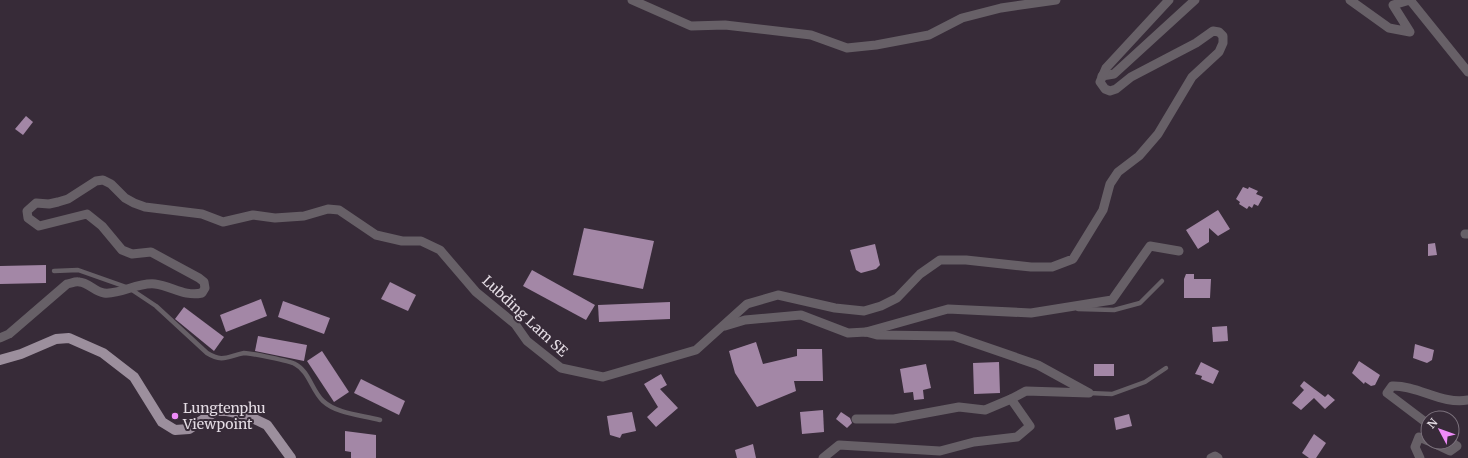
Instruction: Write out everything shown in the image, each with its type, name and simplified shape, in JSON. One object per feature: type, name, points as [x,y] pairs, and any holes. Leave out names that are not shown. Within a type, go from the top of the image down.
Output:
[{"type":"main road","points":[[0,360],[21,354],[56,339],[70,338],[103,353],[134,377],[162,422],[175,430],[189,429],[216,412],[227,411],[246,415],[267,425],[290,458]]},
{"type":"street","points":[[632,0],[691,26],[725,25],[811,35],[847,48],[876,46],[930,35],[962,18],[1001,8],[1056,0]]},
{"type":"street","points":[[1102,76],[1106,68],[1169,0]]},
{"type":"street","points":[[1102,76],[1114,74],[1195,0]]},
{"type":"street","points":[[1350,0],[1389,28],[1410,32],[1393,5],[1410,0],[1468,72]]},
{"type":"street","name":"Lubding Lam SE","points":[[0,338],[9,334],[67,284],[79,282],[100,292],[113,294],[129,288],[154,284],[193,295],[202,293],[205,288],[204,282],[199,278],[151,252],[132,254],[122,250],[102,226],[86,214],[39,226],[28,218],[27,211],[36,203],[49,204],[68,199],[96,181],[103,180],[110,184],[125,198],[134,203],[145,206],[202,214],[223,222],[253,215],[275,218],[304,216],[328,209],[339,210],[376,235],[402,241],[421,241],[440,250],[476,292],[515,324],[527,341],[561,368],[582,374],[603,377],[696,350],[747,304],[778,295],[835,308],[864,311],[881,306],[897,298],[920,274],[940,260],[966,260],[1031,267],[1052,267],[1073,259],[1104,210],[1110,184],[1118,172],[1139,156],[1158,134],[1192,77],[1219,52],[1223,43],[1223,36],[1219,32],[1213,31],[1196,43],[1131,77],[1116,89],[1110,91],[1104,89],[1100,82],[1102,76]]},
{"type":"street","points":[[722,327],[745,320],[801,315],[848,333],[866,332],[948,309],[1031,313],[1058,309],[1112,300],[1150,246],[1179,251]]},
{"type":"street","points":[[866,332],[877,336],[954,336],[1038,364],[1089,393]]},
{"type":"street","points":[[1420,418],[1387,393],[1392,386],[1402,385],[1457,402],[1468,400]]},
{"type":"street","points":[[856,419],[894,419],[959,406],[986,410],[1011,400],[1026,391],[1089,393]]},
{"type":"street","points":[[823,458],[839,445],[940,451],[974,442],[1017,437],[1030,426],[1011,400]]},
{"type":"street","points":[[1420,437],[1415,447],[1420,458]]},
{"type":"street","points":[[1211,458],[1215,456],[1218,458]]},
{"type":"lane","points":[[54,271],[78,270],[129,288],[156,306],[207,353],[216,359],[229,358],[246,353],[296,364],[309,379],[322,400],[335,409],[380,420]]},
{"type":"lane","points":[[1058,309],[1114,310],[1140,303],[1162,280]]},
{"type":"lane","points":[[1089,393],[1112,394],[1145,382],[1166,368]]},
{"type":"building","points":[[26,116],[33,122],[23,135],[15,129]]},
{"type":"building","points":[[1243,187],[1248,189],[1249,187],[1258,191],[1256,194],[1263,197],[1258,206],[1254,204],[1252,208],[1249,206],[1247,209],[1239,204],[1240,202],[1236,199]]},
{"type":"building","points":[[1218,210],[1230,229],[1218,236],[1209,228],[1209,242],[1198,249],[1186,230]]},
{"type":"building","points":[[584,228],[654,241],[643,289],[573,275]]},
{"type":"building","points":[[1435,243],[1437,255],[1428,256],[1428,244]]},
{"type":"building","points":[[875,244],[880,265],[876,269],[861,273],[856,270],[850,250]]},
{"type":"building","points":[[46,265],[46,283],[0,284],[0,266]]},
{"type":"building","points":[[532,270],[595,305],[586,320],[523,286]]},
{"type":"building","points":[[1186,274],[1194,274],[1194,279],[1211,279],[1210,298],[1184,298],[1184,279]]},
{"type":"building","points":[[390,282],[416,295],[408,311],[381,299]]},
{"type":"building","points":[[261,299],[267,316],[226,332],[220,315]]},
{"type":"building","points":[[283,301],[330,318],[324,334],[278,317]]},
{"type":"building","points":[[670,302],[670,319],[599,322],[598,305]]},
{"type":"building","points":[[184,307],[224,337],[214,351],[175,319]]},
{"type":"building","points":[[1227,326],[1228,341],[1213,342],[1212,327]]},
{"type":"building","points":[[258,336],[307,345],[304,361],[255,351]]},
{"type":"building","points":[[756,342],[763,364],[797,356],[797,349],[822,349],[823,381],[794,381],[796,391],[757,407],[735,373],[729,351]]},
{"type":"building","points":[[1415,344],[1434,350],[1432,360],[1427,363],[1413,358]]},
{"type":"building","points":[[322,351],[349,392],[334,402],[307,361]]},
{"type":"building","points":[[1359,361],[1380,375],[1375,385],[1371,386],[1365,382],[1364,384],[1352,373]]},
{"type":"building","points":[[999,362],[1000,393],[974,394],[973,363]]},
{"type":"building","points":[[1201,362],[1219,371],[1213,384],[1201,379],[1202,376],[1195,374]]},
{"type":"building","points":[[926,364],[931,388],[923,390],[924,399],[914,400],[913,392],[904,393],[900,369]]},
{"type":"building","points":[[1094,364],[1114,364],[1114,376],[1094,376]]},
{"type":"building","points":[[661,374],[667,385],[660,389],[678,408],[656,427],[647,417],[658,407],[644,384]]},
{"type":"building","points":[[361,379],[405,401],[399,415],[354,393]]},
{"type":"building","points":[[1304,381],[1325,397],[1328,394],[1335,400],[1325,409],[1314,398],[1301,410],[1292,403],[1304,390],[1300,386]]},
{"type":"building","points":[[823,410],[824,432],[802,434],[800,412]]},
{"type":"building","points":[[632,412],[636,431],[622,434],[620,438],[610,435],[607,416]]},
{"type":"building","points":[[841,412],[850,418],[852,423],[847,428],[836,419]]},
{"type":"building","points":[[1129,414],[1132,426],[1116,430],[1114,418]]},
{"type":"building","points":[[345,431],[376,435],[376,458],[351,458],[351,452],[345,451]]},
{"type":"building","points":[[1314,434],[1326,443],[1316,458],[1309,458],[1302,453]]},
{"type":"building","points":[[753,444],[756,458],[737,458],[735,450]]},
{"type":"place","name":"Lungtenphu Viewpoint","points":[[175,416]]}]
